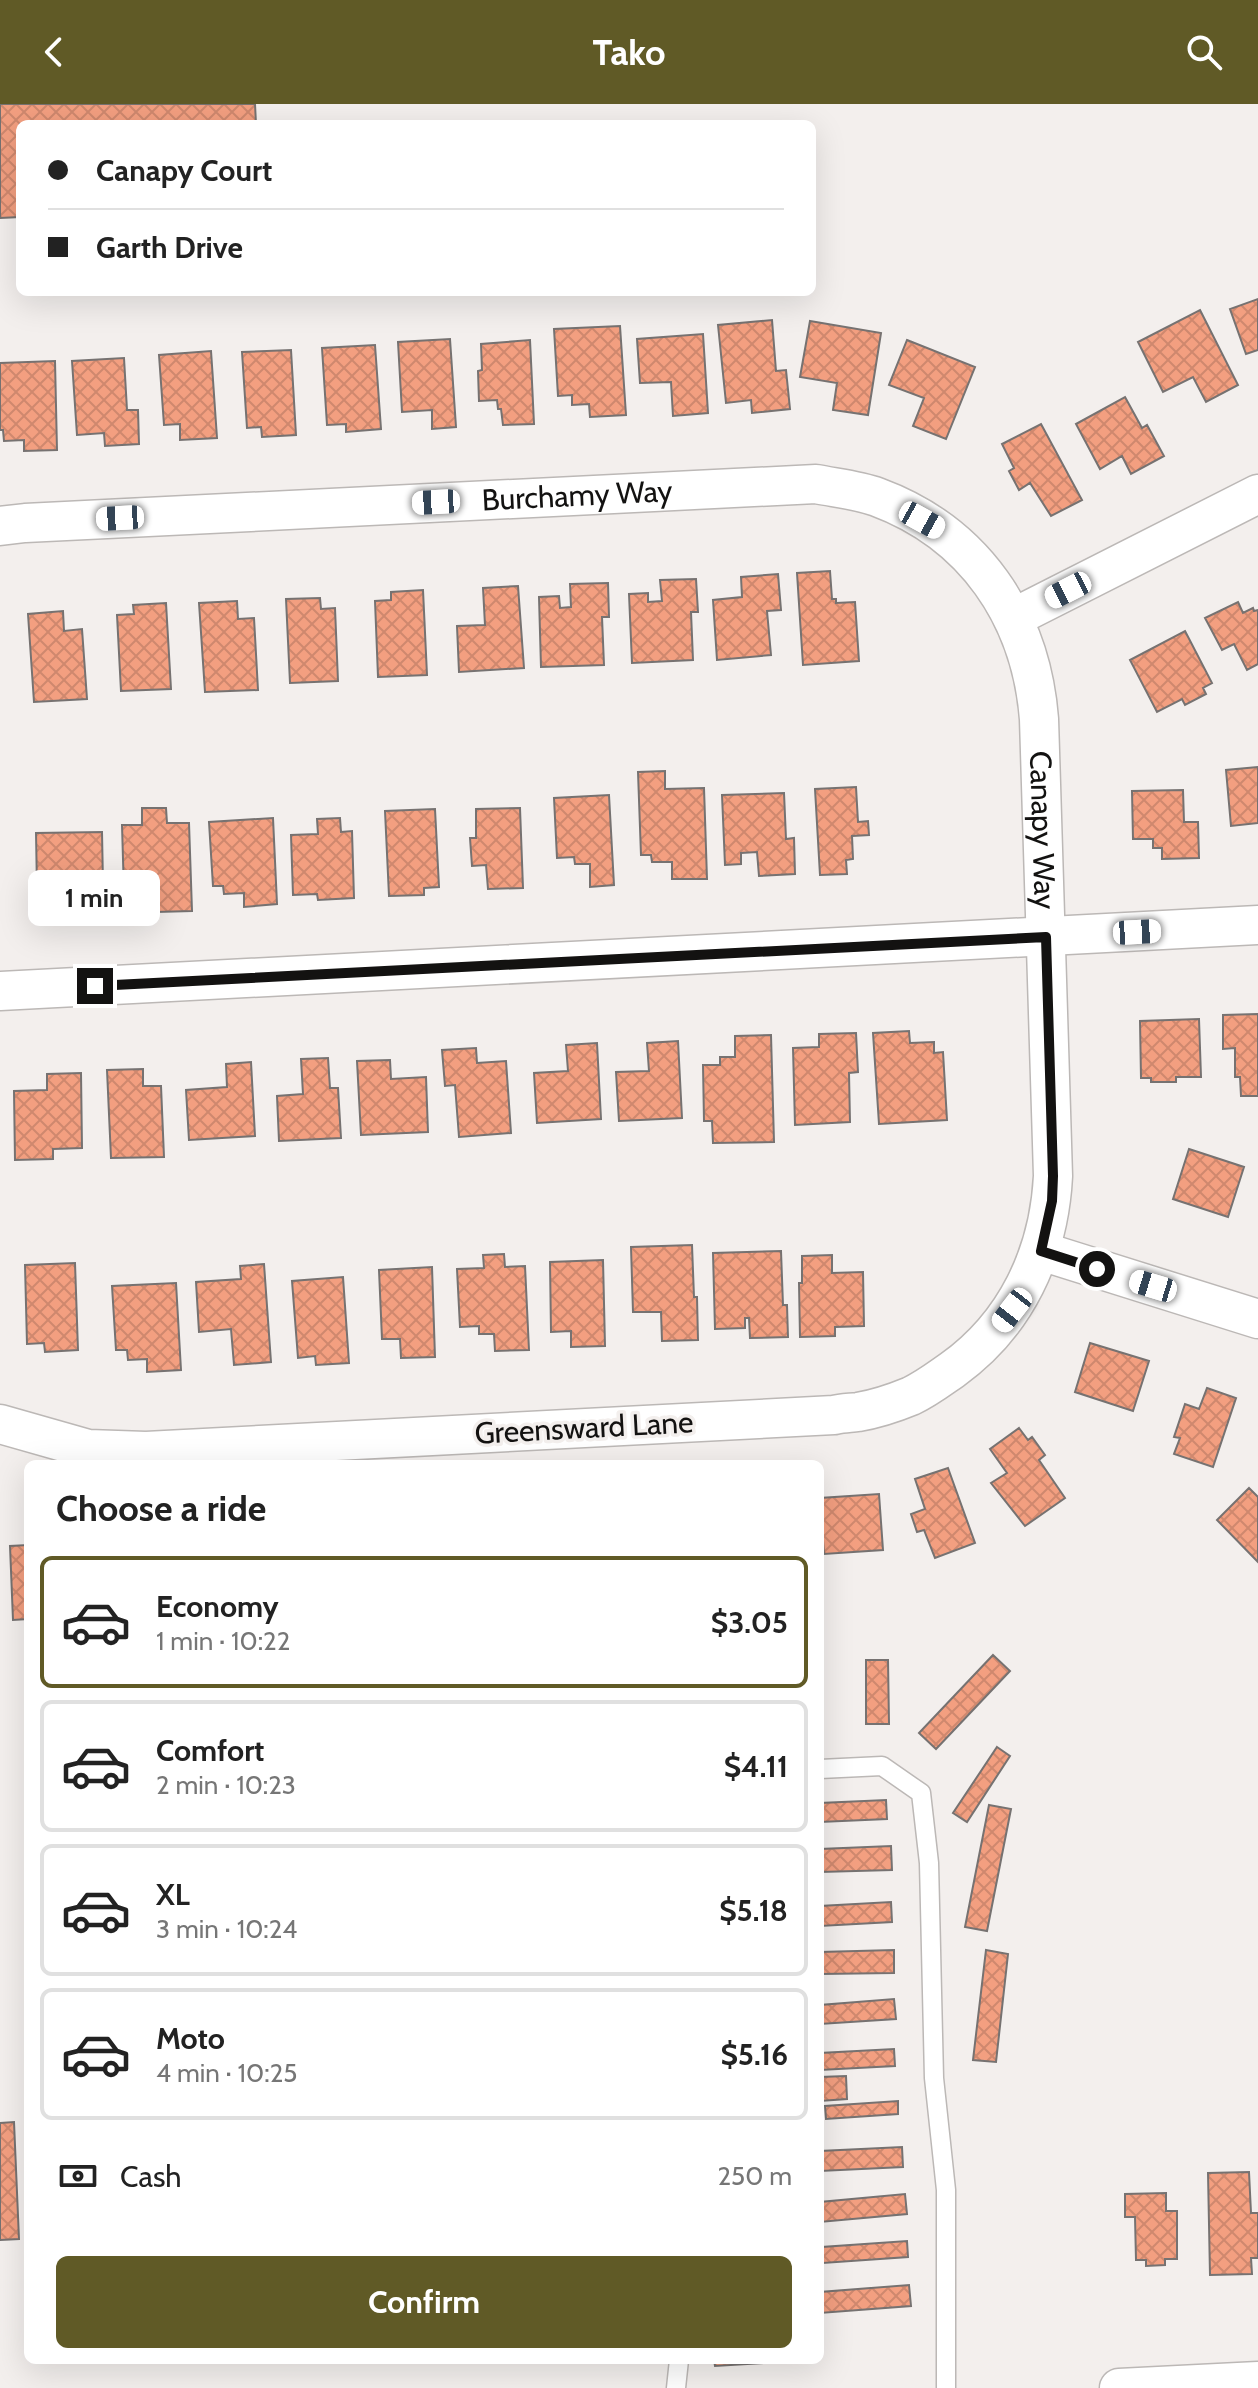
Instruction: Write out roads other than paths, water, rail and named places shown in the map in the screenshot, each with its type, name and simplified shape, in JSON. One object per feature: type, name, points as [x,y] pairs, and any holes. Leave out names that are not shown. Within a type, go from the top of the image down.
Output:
[{"type":"street","name":"Burchamy Way","points":[[0,526],[816,484],[877,497],[913,512],[950,539]]},
{"type":"street","points":[[1013,618],[1258,494]]},
{"type":"street","name":"Canapy Way","points":[[950,539],[978,565],[1002,597],[1029,658],[1038,703],[1052,1195]]},
{"type":"street","points":[[0,991],[1258,925]]},
{"type":"street","name":"Greensward Lane","points":[[0,1424],[88,1449],[146,1451],[856,1413],[910,1396],[940,1380],[995,1332],[1029,1281],[1041,1251],[1052,1195]]},
{"type":"street","points":[[1041,1251],[1258,1319]]},
{"type":"street","points":[[1119,2388],[1258,2381]]},
{"type":"lane","points":[[824,1769],[882,1766],[921,1793],[929,1863],[934,2078],[946,2190],[946,2388]]},
{"type":"lane","points":[[676,2388],[679,2364]]}]
